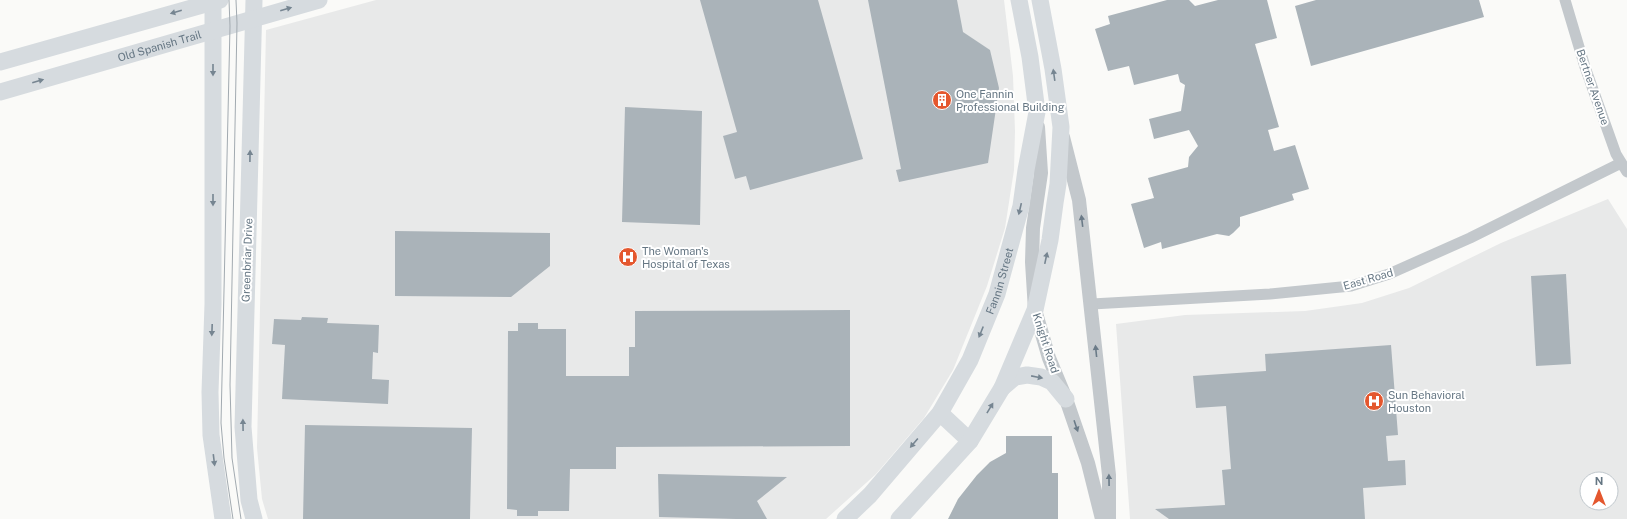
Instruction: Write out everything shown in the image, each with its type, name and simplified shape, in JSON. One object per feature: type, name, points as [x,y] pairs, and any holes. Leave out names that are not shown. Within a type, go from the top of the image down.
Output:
[{"type":"main road","name":"Greenbriar Drive","points":[[254,0],[243,427],[249,500],[254,519]]},
{"type":"main road","name":"Old Spanish Trail","points":[[0,92],[319,0]]},
{"type":"main road","name":"Fannin Street","points":[[845,519],[870,495],[940,413],[970,360],[997,294],[1021,206],[1037,112],[1026,32],[1019,0]]},
{"type":"main road","points":[[899,519],[970,441],[1002,388],[1035,310],[1050,240],[1058,184],[1061,128],[1053,69],[1040,0]]},
{"type":"main road","points":[[0,62],[215,1],[213,31],[213,304],[210,392],[211,435],[222,519]]},
{"type":"main road","points":[[1026,32],[1045,27]]},
{"type":"main road","points":[[1002,388],[1015,377],[1027,375],[1041,377],[1052,382],[1066,399]]},
{"type":"main road","points":[[940,413],[970,441]]},
{"type":"street","name":"Bertner Avenue","points":[[1565,0],[1585,67],[1616,154],[1624,167]]},
{"type":"street","name":"Knight Road","points":[[1037,112],[1041,173],[1033,228],[1032,262],[1035,310],[1049,358],[1066,399],[1088,463],[1102,519]]},
{"type":"street","points":[[1061,128],[1079,200],[1092,304],[1109,475],[1109,519]]},
{"type":"street","name":"East Road","points":[[1092,304],[1270,294],[1350,286],[1389,274],[1624,167]]},
{"type":"shaded area","name":"The Woman's Hospital of Texas","points":[[376,0],[1004,0],[1013,76],[1015,131],[1014,170],[1005,228],[987,286],[953,370],[924,418],[876,474],[826,519],[268,519],[262,499],[257,448],[266,30]]},
{"type":"shaded area","name":"Sun Behavioral Houston","points":[[1608,199],[1627,229],[1627,519],[1130,519],[1116,324],[1185,315],[1305,311],[1362,303],[1409,288],[1501,243]]},
{"type":"building","points":[[700,0],[818,0],[863,159],[750,190],[746,176],[735,179],[723,136],[737,132]]},
{"type":"building","name":"One Fannin Professional Building","points":[[868,0],[957,0],[963,32],[990,50],[999,88],[988,163],[899,182],[896,170],[901,169]]},
{"type":"building","points":[[1167,0],[1189,0],[1195,6],[1218,0],[1267,0],[1277,38],[1255,44],[1279,127],[1268,130],[1274,151],[1295,145],[1309,189],[1292,194],[1294,200],[1240,217],[1240,226],[1229,236],[1217,234],[1162,249],[1161,242],[1144,248],[1131,204],[1154,198],[1148,178],[1188,167],[1189,157],[1198,146],[1189,130],[1154,139],[1149,119],[1181,111],[1185,85],[1180,82],[1178,74],[1134,85],[1129,66],[1108,71],[1095,29],[1110,24],[1108,16]]},
{"type":"building","points":[[1316,0],[1479,0],[1484,17],[1311,66],[1295,6]]},
{"type":"building","points":[[625,107],[702,111],[700,225],[622,222]]},
{"type":"building","points":[[395,231],[550,233],[550,266],[511,297],[395,296]]},
{"type":"building","points":[[1566,274],[1571,364],[1536,366],[1531,276]]},
{"type":"building","points":[[850,310],[850,446],[616,447],[616,469],[570,469],[569,511],[538,511],[538,516],[517,516],[517,510],[507,509],[508,331],[518,331],[518,323],[538,323],[538,329],[566,329],[566,376],[629,376],[629,347],[635,347],[635,311]]},
{"type":"building","points":[[302,317],[328,318],[327,323],[379,325],[378,353],[373,352],[372,379],[389,380],[388,404],[282,399],[285,345],[272,344],[274,319],[301,320]]},
{"type":"building","points":[[1391,345],[1398,435],[1386,436],[1388,461],[1405,460],[1406,485],[1363,488],[1365,519],[1169,519],[1155,509],[1225,505],[1222,470],[1231,469],[1226,406],[1196,408],[1193,376],[1266,371],[1265,354]]},
{"type":"building","points":[[305,425],[472,428],[470,519],[303,519]]},
{"type":"building","points":[[1006,436],[1052,436],[1052,473],[1058,473],[1058,519],[948,519],[958,499],[977,475],[990,462],[1006,453]]},
{"type":"building","points":[[658,474],[787,477],[757,501],[767,519],[736,519],[659,517]]},
{"type":"tram line","points":[[229,0],[230,26],[221,423],[224,458],[233,519]]},
{"type":"tram line","points":[[236,0],[237,23],[230,385],[232,458],[241,519]]},
{"type":"place","name":"One Fannin Professional Building","points":[[942,100]]},
{"type":"place","name":"The Woman's Hospital of Texas","points":[[628,257]]},
{"type":"place","name":"Sun Behavioral Houston","points":[[1374,401]]}]
